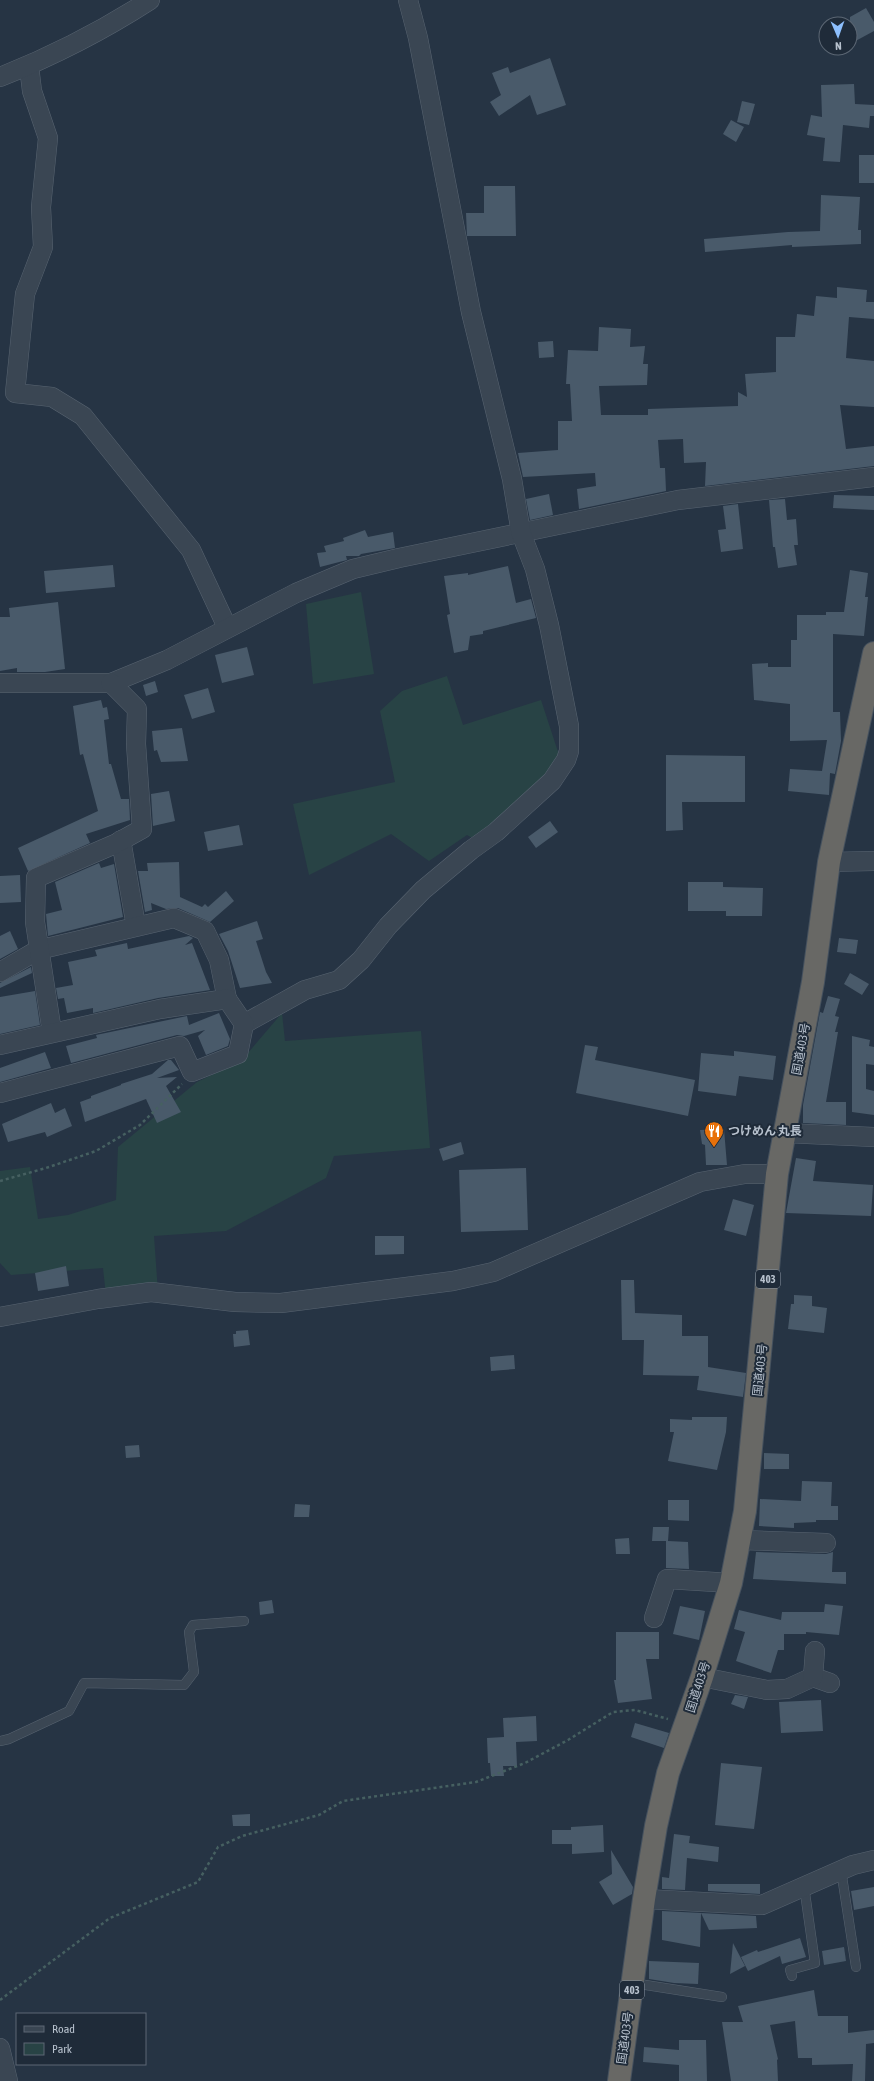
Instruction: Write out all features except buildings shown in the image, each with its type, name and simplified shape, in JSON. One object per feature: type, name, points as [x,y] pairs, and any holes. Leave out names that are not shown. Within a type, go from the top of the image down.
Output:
[{"type":"highway","name":"国道403号","points":[[619,2081],[644,1899],[656,1826],[668,1773],[702,1677],[731,1583],[740,1540],[745,1511],[758,1393],[777,1174],[813,982],[830,862],[874,653]]},
{"type":"street","points":[[0,77],[29,66],[108,27],[150,0]]},
{"type":"street","points":[[244,1024],[305,990],[339,980],[361,960],[388,926],[423,890],[471,850],[496,832],[552,781],[566,760],[568,751],[569,726],[550,632],[535,569],[521,533],[512,479],[471,312],[418,38],[408,0]]},
{"type":"street","points":[[29,66],[32,91],[48,138],[41,207],[43,247],[25,294],[15,393],[52,397],[83,416],[191,550],[227,628]]},
{"type":"street","points":[[0,683],[111,683],[167,660],[296,593],[353,569],[678,500],[874,477]]},
{"type":"street","points":[[52,1032],[38,950],[35,922],[36,878],[142,829],[136,744],[137,709],[111,683]]},
{"type":"street","points":[[121,840],[136,926]]},
{"type":"street","points":[[830,862],[874,861]]},
{"type":"street","points":[[0,972],[38,950],[174,918],[205,931],[219,960],[227,998],[244,1024],[238,1054],[192,1072],[180,1046],[0,1093]]},
{"type":"street","points":[[0,1046],[52,1032],[160,1009],[227,998]]},
{"type":"street","points":[[785,1133],[874,1137]]},
{"type":"street","points":[[0,1317],[98,1299],[151,1292],[235,1302],[281,1303],[453,1281],[493,1272],[700,1182],[745,1174],[777,1174]]},
{"type":"street","points":[[740,1540],[826,1543]]},
{"type":"street","points":[[654,1618],[667,1579],[731,1583]]},
{"type":"street","points":[[702,1677],[767,1690],[787,1689],[821,1680],[815,1651]]},
{"type":"street","points":[[644,1899],[762,1905],[841,1870],[874,1860]]},
{"type":"street","points":[[0,2048],[8,2081]]},
{"type":"lane","points":[[0,1741],[9,1739],[69,1711],[84,1683],[184,1685],[194,1672],[189,1632],[193,1625],[244,1621]]},
{"type":"lane","points":[[841,1870],[856,1967]]},
{"type":"lane","points":[[792,1976],[790,1970],[815,1963],[804,1886]]},
{"type":"lane","points":[[633,1982],[722,1997]]},
{"type":"path","points":[[0,1181],[90,1153],[117,1139],[150,1116],[192,1072]]},
{"type":"path","points":[[0,2000],[110,1918],[198,1882],[218,1847],[242,1836],[319,1815],[343,1801],[476,1782],[525,1763],[568,1740],[613,1712],[635,1710],[686,1724]]},
{"type":"green space","points":[[361,592],[374,674],[313,684],[306,604]]},
{"type":"green space","points":[[447,676],[463,725],[541,700],[565,773],[476,840],[467,835],[429,861],[391,834],[309,875],[293,804],[395,782],[380,711],[402,691]]},
{"type":"green space","points":[[282,1013],[285,1041],[421,1031],[430,1148],[334,1156],[326,1178],[226,1231],[154,1236],[158,1292],[106,1296],[103,1268],[11,1275],[0,1263],[0,1171],[30,1167],[38,1219],[68,1215],[116,1200],[118,1147],[197,1082],[241,1061]]},
{"type":"place","name":"つけめん 丸長","points":[[714,1148]]}]
